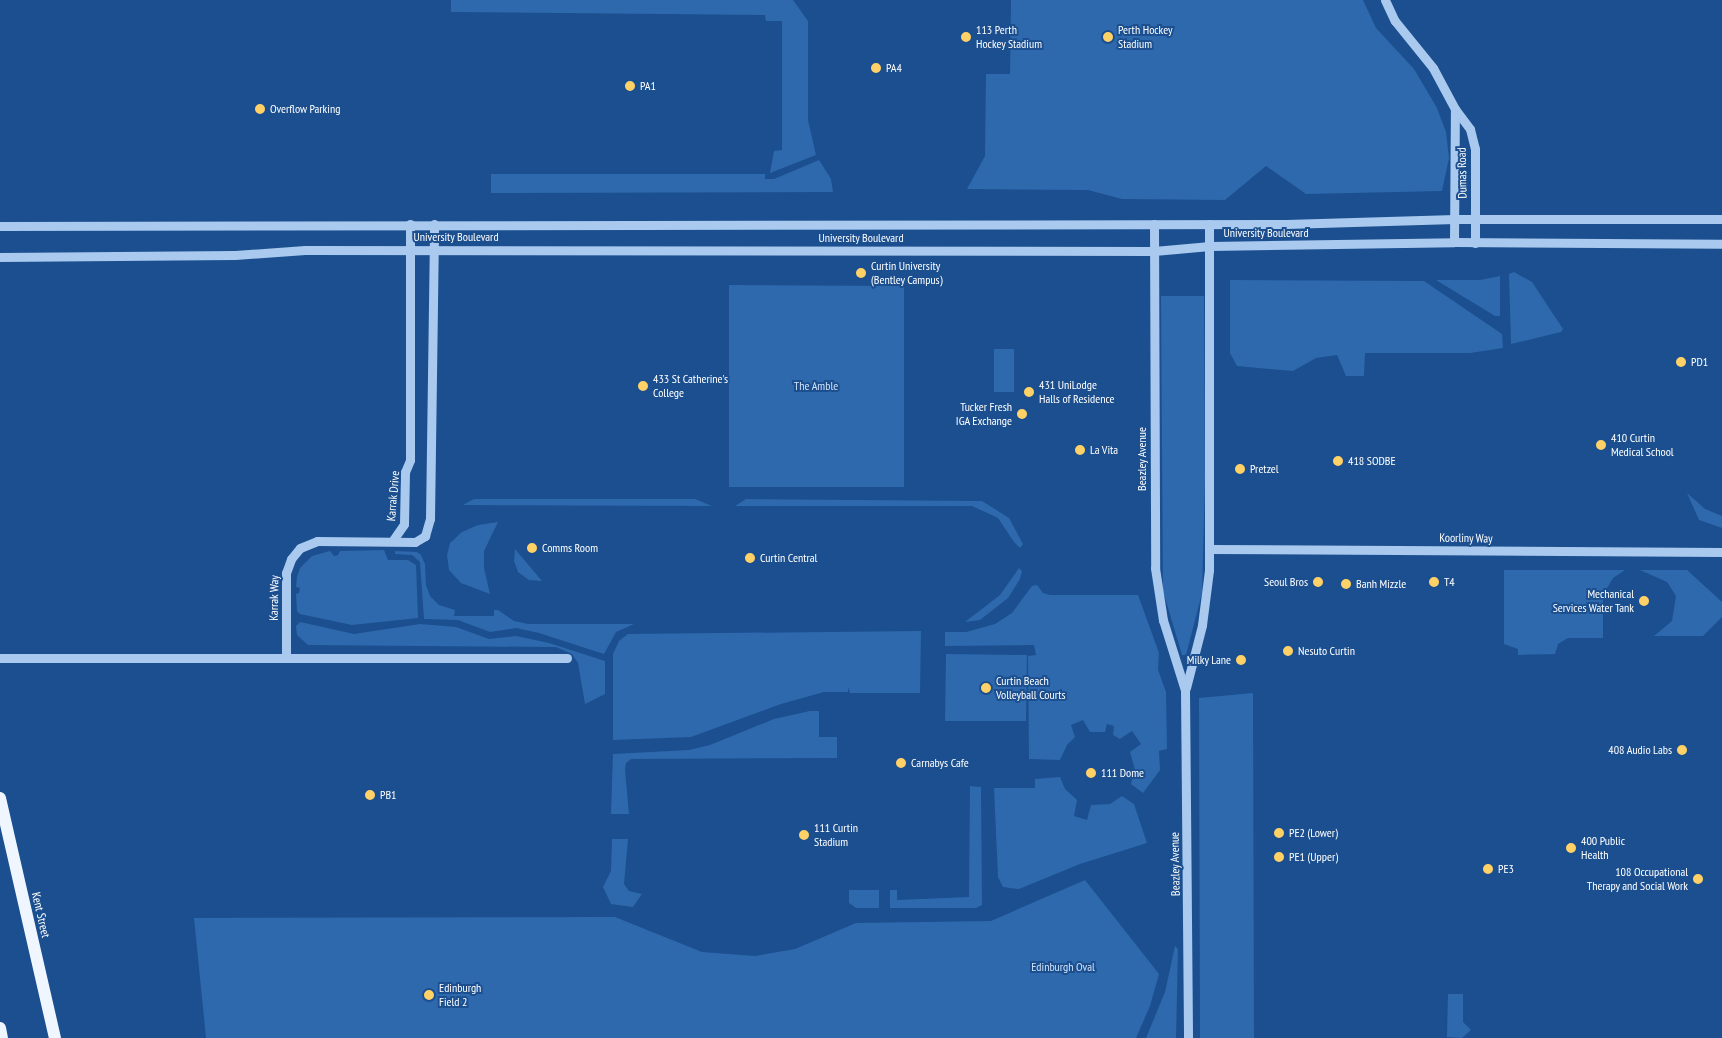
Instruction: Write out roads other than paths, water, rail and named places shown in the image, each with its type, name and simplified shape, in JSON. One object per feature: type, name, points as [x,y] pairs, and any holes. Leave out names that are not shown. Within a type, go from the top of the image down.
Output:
[{"type":"main road","name":"Kent Street","points":[[0,798],[55,1038]]},
{"type":"main road","points":[[0,1028],[2,1038]]},
{"type":"street","name":"Dumas Road","points":[[1385,0],[1395,21],[1433,68],[1455,109],[1470,129],[1475,149],[1475,243]]},
{"type":"street","name":"Dumas Road","points":[[1454,242],[1455,109]]},
{"type":"street","name":"University Boulevard","points":[[0,226],[1209,224],[1455,219],[1722,219]]},
{"type":"street","name":"Karrak Drive","points":[[393,540],[404,524],[405,472],[410,460],[410,224]]},
{"type":"street","points":[[393,540],[415,542],[425,536],[430,519],[434,224]]},
{"type":"street","name":"Beazley Avenue","points":[[1154,224],[1154,568],[1163,620],[1185,690]]},
{"type":"street","name":"Beazley Avenue","points":[[1188,1038],[1185,690],[1206,604],[1210,550],[1209,224]]},
{"type":"street","name":"University Boulevard","points":[[0,256],[235,255],[305,250],[410,249],[1154,251],[1210,246],[1454,242],[1722,244]]},
{"type":"street","name":"Karrak Way","points":[[286,658],[286,573],[294,554],[317,541],[393,540]]},
{"type":"street","name":"Koorliny Way","points":[[1210,550],[1722,552]]},
{"type":"street","points":[[0,658],[566,658]]},
{"type":"place","name":"113 Perth Hockey Stadium","points":[[966,37]]},
{"type":"place","name":"Perth Hockey Stadium","points":[[1108,37]]},
{"type":"place","name":"PA4","points":[[876,68]]},
{"type":"place","name":"PA1","points":[[630,86]]},
{"type":"place","name":"Overflow Parking","points":[[260,109]]},
{"type":"place","name":"Curtin University (Bentley Campus)","points":[[861,273]]},
{"type":"place","name":"PD1","points":[[1681,362]]},
{"type":"place","name":"433 St Catherine's College","points":[[643,386]]},
{"type":"place","name":"431 UniLodge Halls of Residence","points":[[1029,392]]},
{"type":"place","name":"Tucker Fresh IGA Exchange","points":[[1022,414]]},
{"type":"place","name":"410 Curtin Medical School","points":[[1601,445]]},
{"type":"place","name":"La Vita","points":[[1080,450]]},
{"type":"place","name":"418 SODBE","points":[[1338,461]]},
{"type":"place","name":"Pretzel","points":[[1240,469]]},
{"type":"place","name":"Comms Room","points":[[532,548]]},
{"type":"place","name":"Curtin Central","points":[[750,558]]},
{"type":"place","name":"Seoul Bros","points":[[1318,582]]},
{"type":"place","name":"T4","points":[[1434,582]]},
{"type":"place","name":"Banh Mizzle","points":[[1346,584]]},
{"type":"place","name":"Mechanical Services Water Tank","points":[[1644,601]]},
{"type":"place","name":"Nesuto Curtin","points":[[1288,651]]},
{"type":"place","name":"Milky Lane","points":[[1241,660]]},
{"type":"place","name":"Curtin Beach Volleyball Courts","points":[[986,688]]},
{"type":"place","name":"408 Audio Labs","points":[[1682,750]]},
{"type":"place","name":"Carnabys Cafe","points":[[901,763]]},
{"type":"place","name":"111 Dome","points":[[1091,773]]},
{"type":"place","name":"PB1","points":[[370,795]]},
{"type":"place","name":"PE2 (Lower)","points":[[1279,833]]},
{"type":"place","name":"111 Curtin Stadium","points":[[804,835]]},
{"type":"place","name":"400 Public Health","points":[[1571,848]]},
{"type":"place","name":"PE1 (Upper)","points":[[1279,857]]},
{"type":"place","name":"PE3","points":[[1488,869]]},
{"type":"place","name":"108 Occupational Therapy and Social Work","points":[[1698,879]]},
{"type":"place","name":"Edinburgh Field 2","points":[[429,995]]},
{"type":"park label","name":"The Amble","points":[[816,386]]},
{"type":"park label","name":"Edinburgh Oval","points":[[1063,967]]}]
